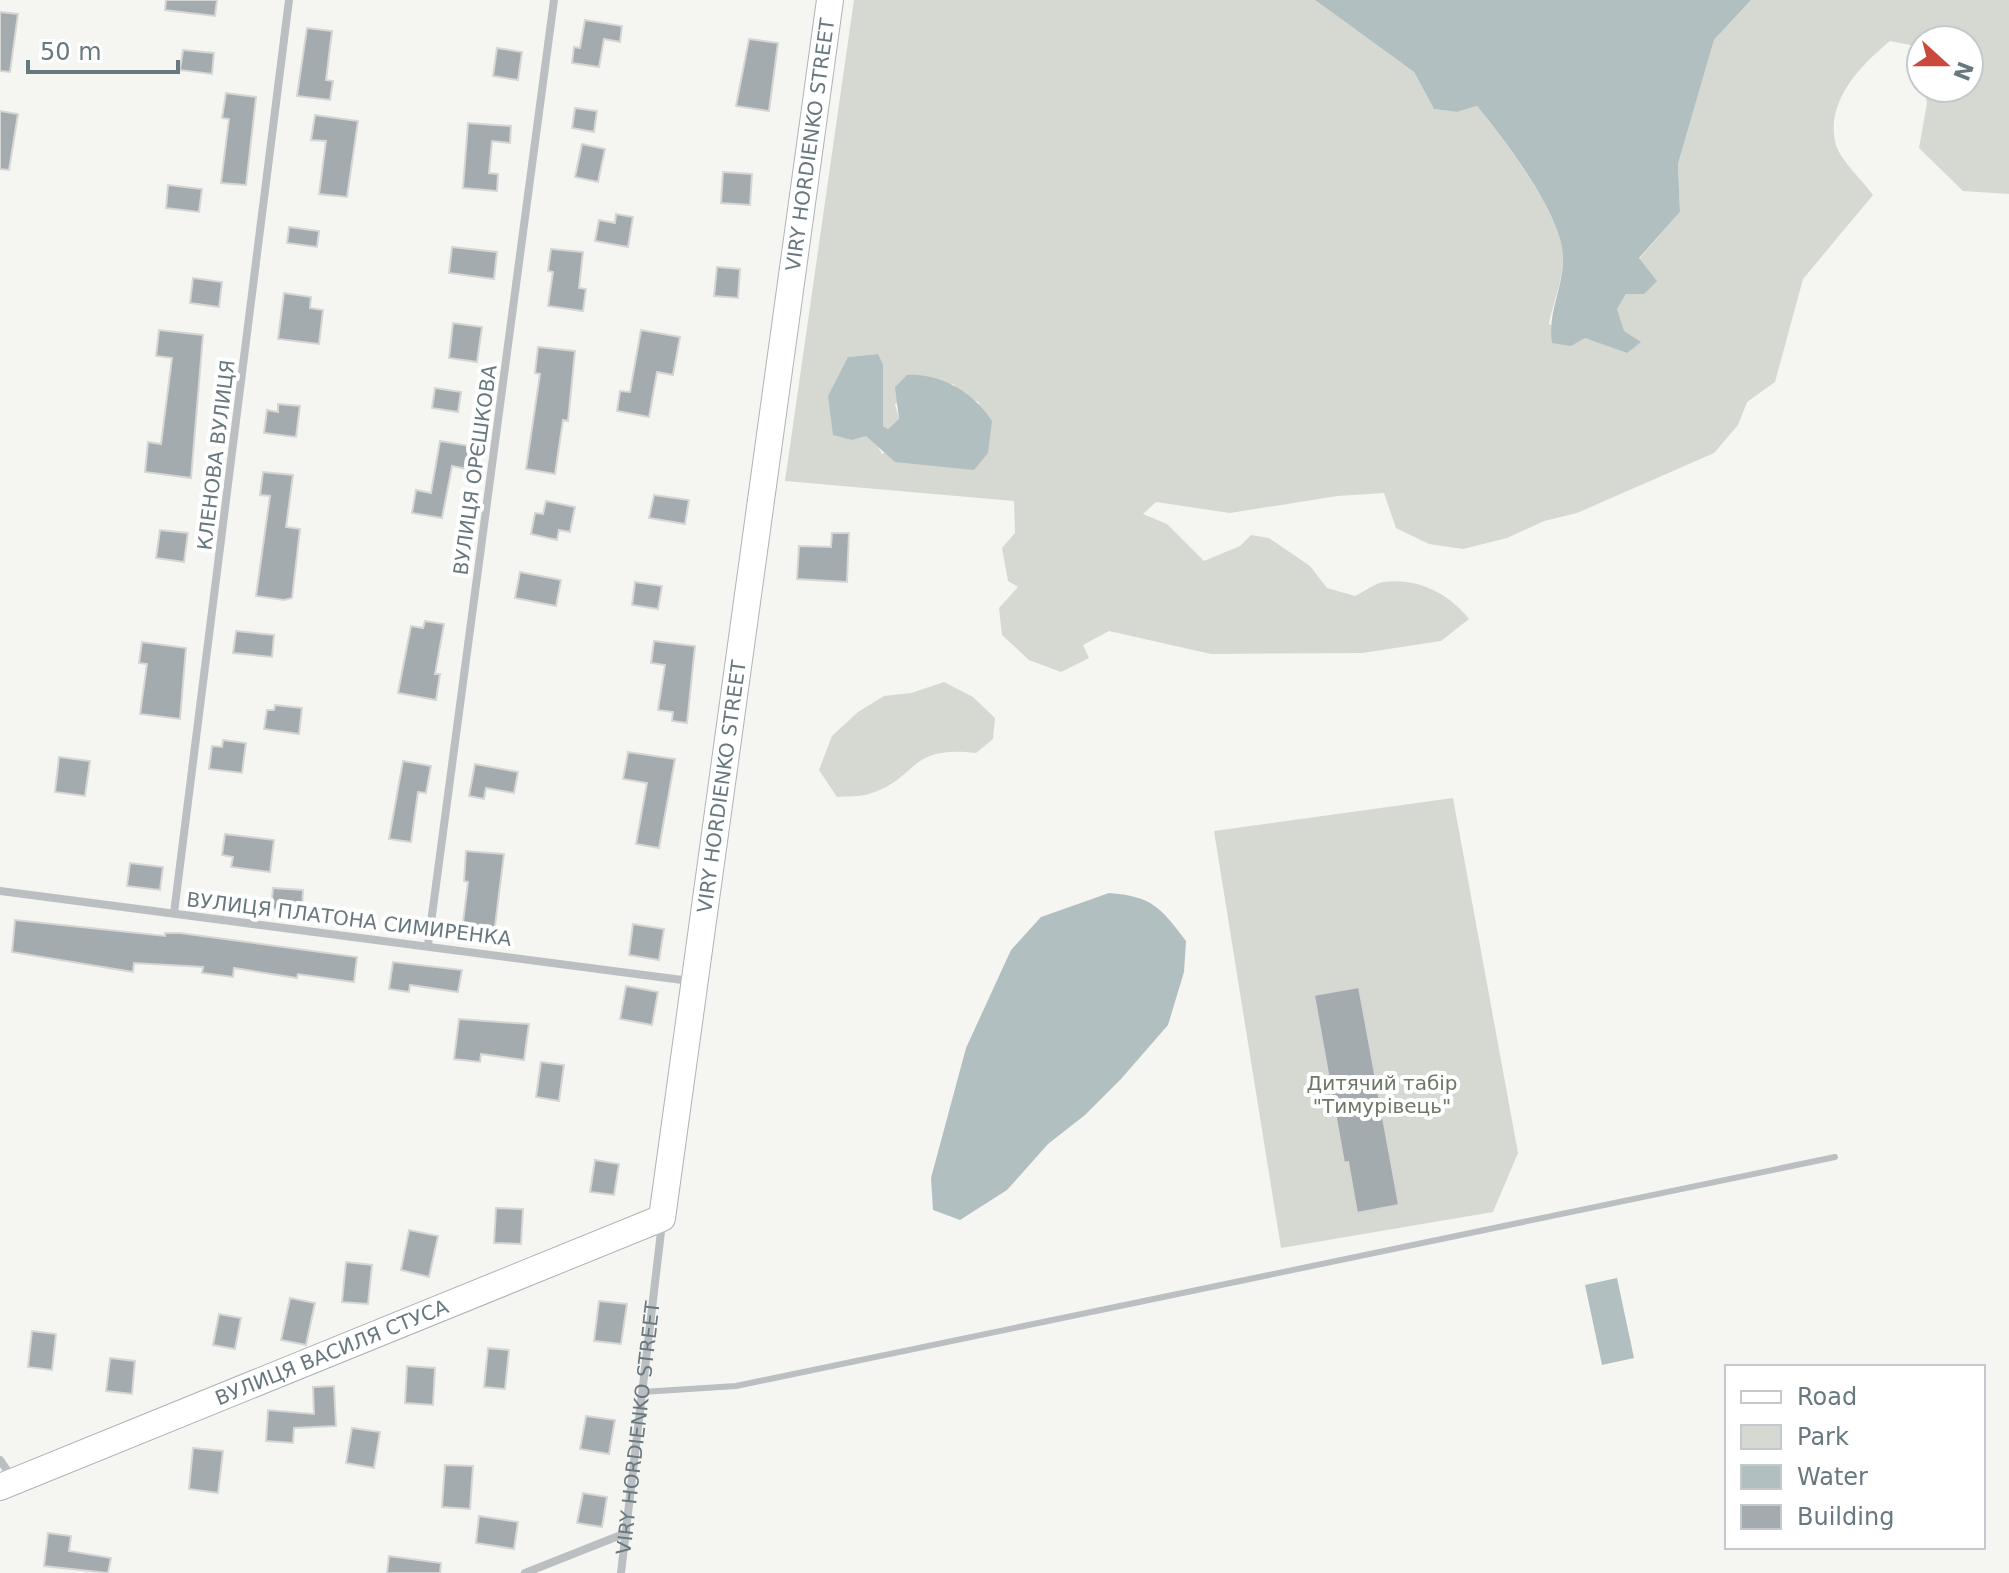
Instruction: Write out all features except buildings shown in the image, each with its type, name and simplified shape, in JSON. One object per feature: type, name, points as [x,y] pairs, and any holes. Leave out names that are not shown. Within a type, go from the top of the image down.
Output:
[{"type":"street","name":"КЛЕНОВА ВУЛИЦЯ","points":[[174,913],[289,0]]},
{"type":"street","name":"ВУЛИЦЯ ОРЄШКОВА","points":[[428,945],[554,0]]},
{"type":"street","name":"VIRY HORDIENKO STREET","points":[[621,1573],[662,1218],[830,0]]},
{"type":"street","name":"ВУЛИЦЯ ПЛАТОНА СИМИРЕНКА","points":[[0,891],[694,981]]},
{"type":"street","name":"ВУЛИЦЯ ВАСИЛЯ СТУСА","points":[[5,1476],[662,1218]]},
{"type":"street","points":[[525,1573],[626,1533]]},
{"type":"lane","points":[[642,1392],[736,1386],[1835,1157]]},
{"type":"green space","points":[[854,0],[1315,0],[1414,72],[1434,109],[1457,112],[1477,106],[1529,178],[1553,219],[1560,239],[1562,273],[1549,324],[1627,353],[1617,309],[1639,259],[1680,212],[1678,164],[1714,40],[1751,0],[2009,0],[2009,194],[1963,191],[1919,148],[1927,104],[1985,104],[1985,24],[1905,24],[1905,44],[1890,41],[1868,61],[1848,86],[1835,114],[1836,145],[1847,164],[1873,195],[1803,279],[1775,382],[1747,402],[1738,425],[1714,453],[1577,513],[1544,521],[1507,538],[1463,549],[1429,544],[1396,528],[1384,493],[1337,496],[1230,513],[1156,502],[1143,514],[1167,524],[1204,561],[1240,546],[1251,535],[1269,538],[1310,566],[1327,588],[1355,596],[1381,583],[1396,581],[1432,589],[1452,602],[1469,619],[1441,641],[1362,653],[1211,654],[1109,631],[1083,645],[1089,658],[1061,672],[1029,660],[1002,635],[999,608],[1018,587],[1008,581],[1002,548],[1015,533],[1014,501],[785,481]],"holes":[[[878,354],[883,364],[883,426],[888,429],[899,419],[895,404],[953,384],[963,395],[980,403],[882,454],[876,443],[866,436],[848,357]]]},
{"type":"green space","points":[[944,682],[973,697],[995,718],[993,739],[976,753],[953,752],[925,758],[897,780],[869,794],[837,797],[819,770],[832,736],[858,712],[884,696],[911,693]]},
{"type":"green space","name":"Дитячий табір \"Тимурівець\"","points":[[1453,798],[1518,1153],[1493,1212],[1281,1248],[1214,831]]},
{"type":"water","points":[[1315,0],[1751,0],[1714,40],[1678,164],[1680,212],[1639,258],[1657,281],[1644,294],[1626,294],[1617,309],[1624,331],[1641,342],[1627,353],[1585,338],[1571,346],[1552,343],[1552,321],[1563,268],[1560,240],[1542,199],[1516,157],[1477,106],[1457,112],[1434,109],[1414,72]]},
{"type":"water","points":[[878,354],[883,364],[883,426],[888,429],[899,419],[895,387],[907,375],[944,381],[966,394],[985,411],[992,421],[988,453],[974,470],[895,462],[866,436],[852,440],[833,435],[828,396],[848,357]]},
{"type":"water","points":[[1109,893],[1146,901],[1162,912],[1186,941],[1184,972],[1168,1025],[1121,1079],[1085,1115],[1048,1144],[1007,1190],[960,1220],[933,1210],[931,1178],[966,1048],[1011,950],[1041,917]]},
{"type":"water","points":[[1617,1278],[1634,1358],[1602,1365],[1585,1285]]}]
